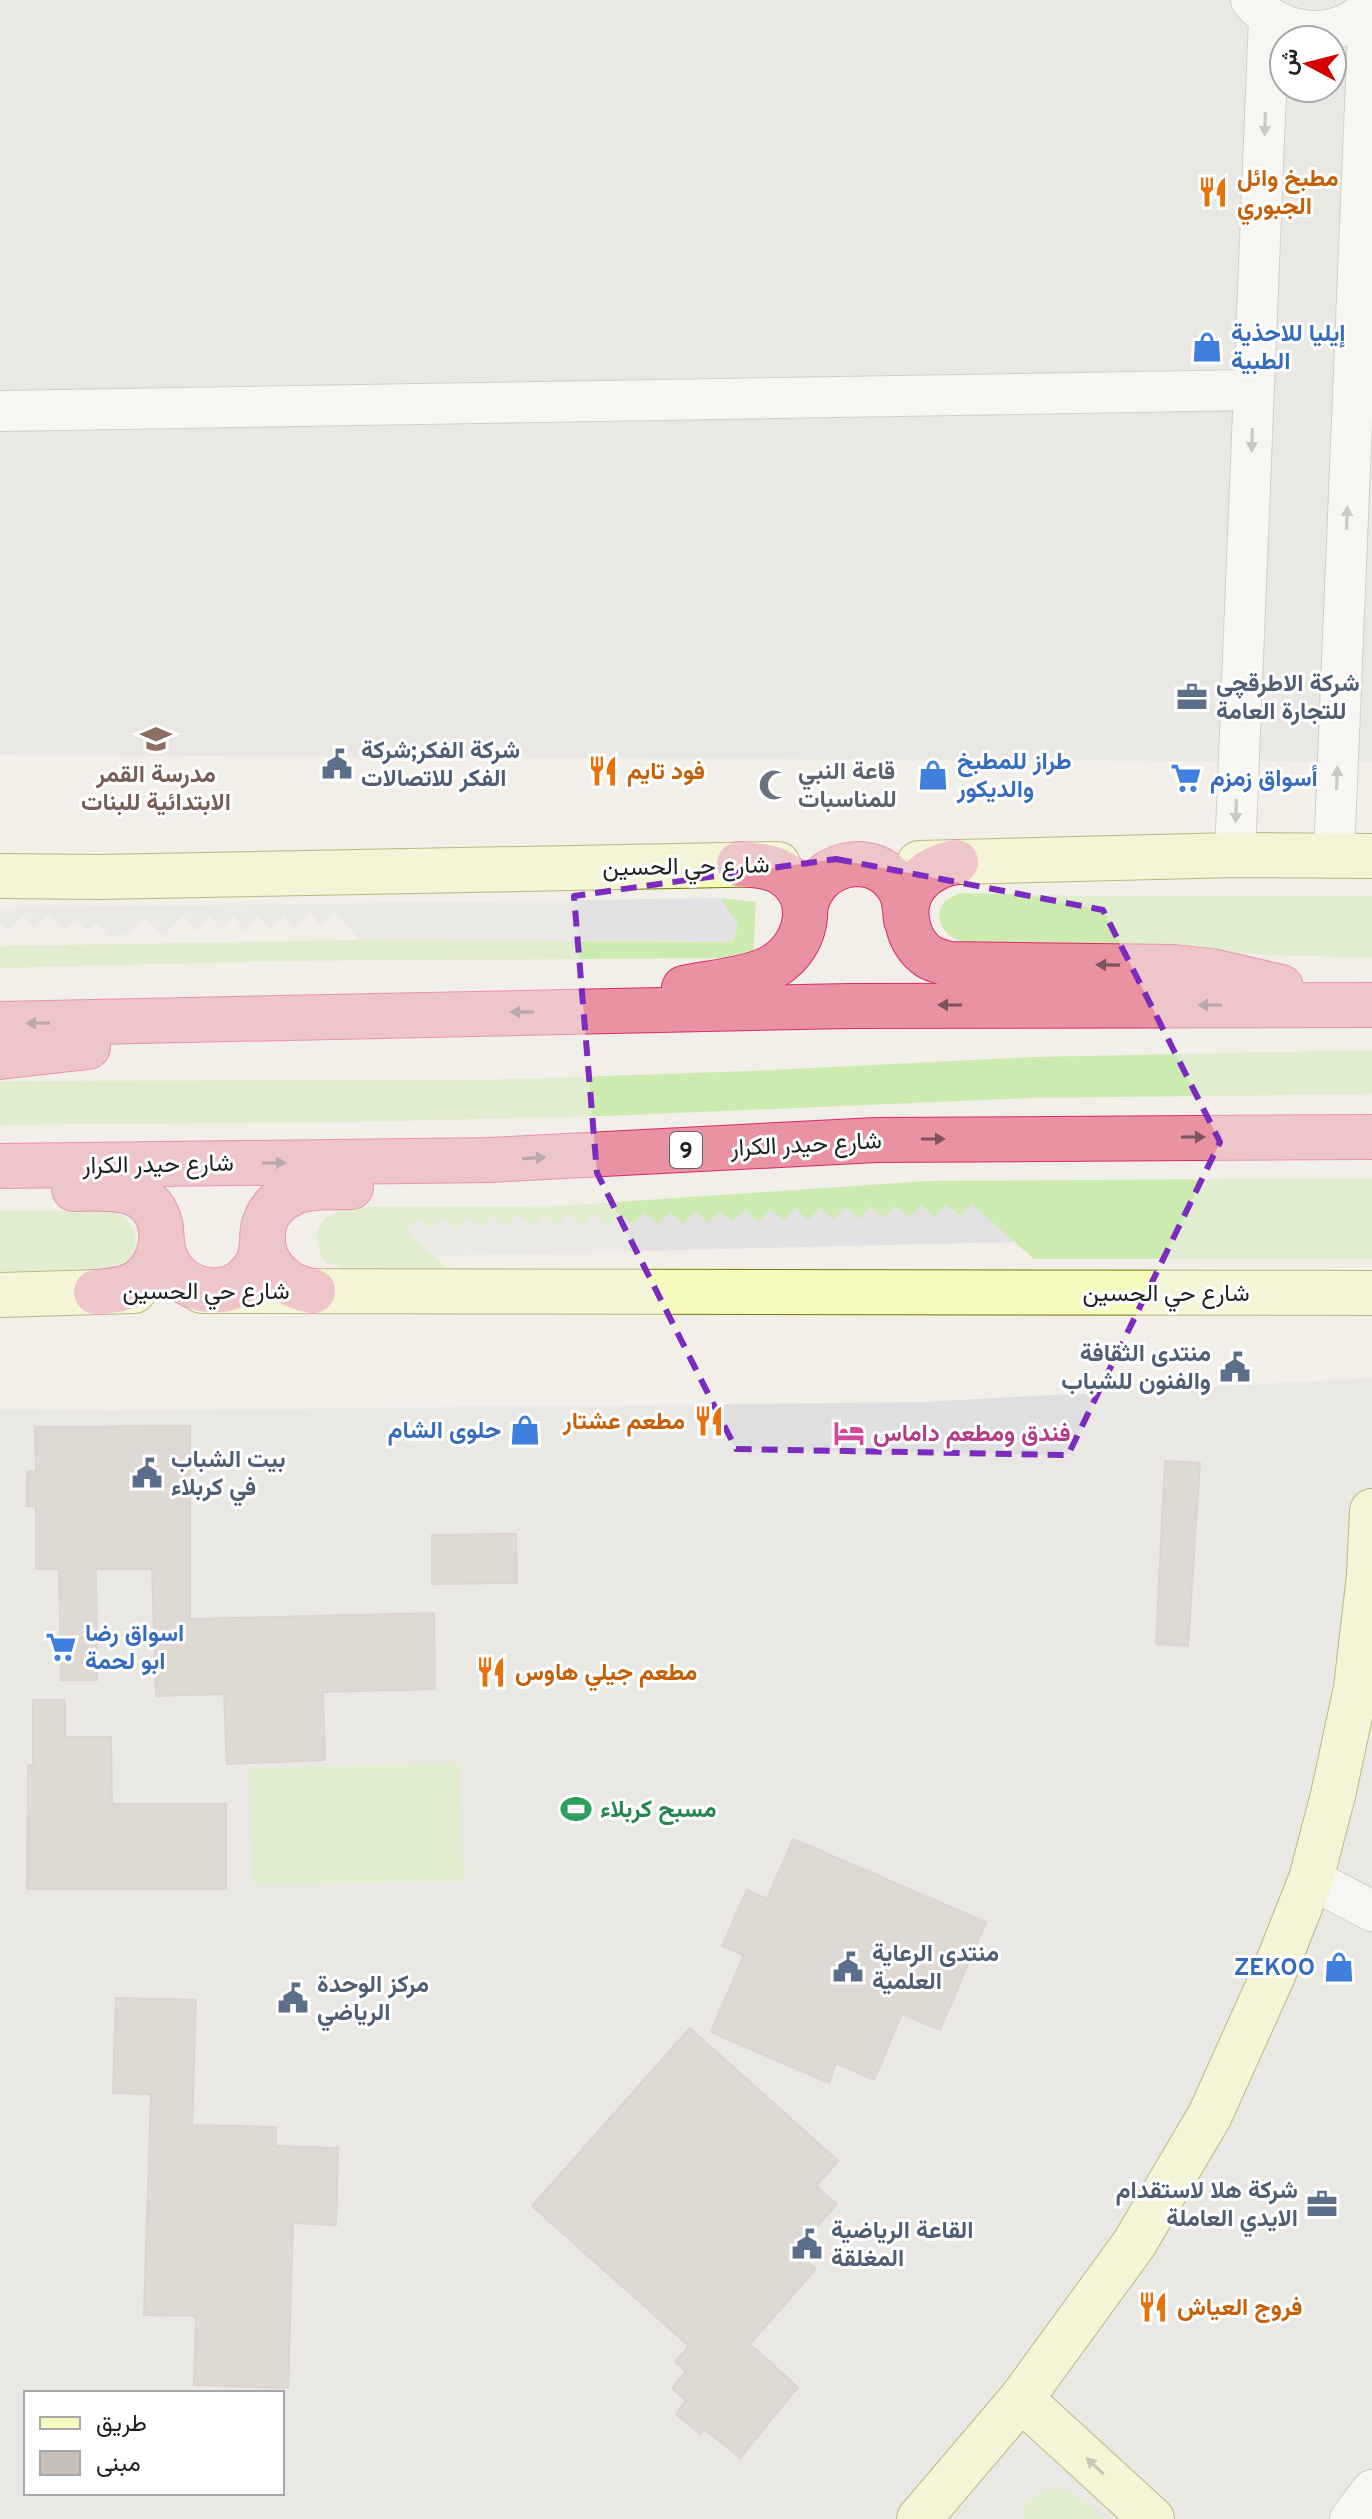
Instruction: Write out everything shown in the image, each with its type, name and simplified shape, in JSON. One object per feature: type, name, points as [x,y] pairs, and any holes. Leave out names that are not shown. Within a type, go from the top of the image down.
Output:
[{"type":"highway","points":[[906,920],[910,892],[918,880],[929,871],[956,862]]},
{"type":"highway","points":[[739,864],[771,868],[783,873],[795,885],[805,913]]},
{"type":"highway","points":[[592,1010],[768,969],[785,957],[800,939],[806,903],[820,879],[830,870],[858,864],[884,872],[894,881],[902,893],[910,935],[929,957],[947,964],[1135,965],[1198,970],[1285,988],[1320,1004]]},
{"type":"highway","points":[[0,1024],[850,1006],[1372,1005]]},
{"type":"highway","points":[[0,1057],[123,1042],[187,1027],[251,1018]]},
{"type":"highway","points":[[1306,1136],[1342,1119],[1372,1112]]},
{"type":"highway","name":"شارع حيدر الكرار","points":[[0,1166],[489,1160],[876,1140],[1372,1137]]},
{"type":"highway","points":[[0,1190],[107,1189],[141,1197],[157,1216],[163,1252],[176,1276],[187,1285],[215,1291],[241,1282],[251,1273],[259,1261],[267,1219],[274,1206],[285,1196],[299,1191],[447,1179],[489,1160]]},
{"type":"highway","points":[[263,1233],[263,1249],[275,1273],[285,1283],[313,1291]]},
{"type":"highway","points":[[96,1292],[139,1282],[152,1269],[162,1241]]},
{"type":"main road","name":"شارع حي الحسين","points":[[0,876],[113,877],[1235,855],[1353,856]]},
{"type":"main road","name":"شارع حي الحسين","points":[[0,1295],[215,1291],[1372,1293]]},
{"type":"main road","points":[[927,2516],[1021,2399],[1134,2244],[1210,2115],[1273,1975],[1311,1879],[1356,1688],[1369,1576],[1372,1511]]},
{"type":"main road","points":[[1021,2399],[1152,2519]]},
{"type":"street","points":[[1260,9],[1288,28],[1310,32],[1331,30],[1351,21],[1370,6]]},
{"type":"street","points":[[1353,856],[1370,6]]},
{"type":"street","points":[[1235,855],[1254,390],[1260,9]]},
{"type":"street","points":[[0,411],[1254,390]]},
{"type":"street","points":[[1311,1879],[1372,1911]]},
{"type":"street","points":[[1350,2519],[1372,2490]]},
{"type":"highlighted area","points":[[836,859],[1103,910],[1220,1142],[1068,1455],[736,1449],[597,1173],[574,896]]},
{"type":"shaded area","points":[[0,0],[1372,0],[1372,762],[0,755]]},
{"type":"shaded area","points":[[720,898],[738,925],[732,942],[359,940],[336,912],[321,927],[311,913],[295,928],[283,915],[271,930],[257,916],[245,932],[234,916],[221,931],[210,916],[197,931],[183,915],[163,935],[145,918],[130,934],[108,937],[98,922],[86,931],[77,919],[65,929],[49,914],[34,929],[23,915],[9,931],[0,922],[0,908]]},
{"type":"shaded area","points":[[971,1203],[1014,1242],[435,1256],[406,1231],[417,1218],[431,1230],[443,1217],[456,1230],[468,1217],[482,1229],[493,1216],[507,1228],[518,1215],[532,1227],[544,1215],[557,1227],[568,1214],[582,1226],[594,1213],[607,1226],[619,1213],[632,1225],[644,1212],[658,1224],[670,1212],[683,1224],[695,1211],[708,1223],[720,1211],[733,1222],[745,1210],[758,1222],[770,1209],[784,1221],[795,1208],[808,1220],[820,1208],[834,1219],[845,1207],[859,1219],[870,1206],[884,1218],[895,1206],[910,1217],[921,1205],[935,1217],[946,1204],[960,1216]]},
{"type":"shaded area","points":[[1372,1378],[1372,2519],[0,2519],[0,1409],[109,1411],[921,1402]]},
{"type":"green space","points":[[960,893],[1372,896],[1372,958],[980,946],[954,938],[941,923],[943,904]]},
{"type":"green space","points":[[720,898],[756,902],[753,958],[286,961],[0,968],[0,946],[359,940],[732,942],[738,925]]},
{"type":"green space","points":[[1372,1050],[1372,1094],[1032,1098],[606,1116],[356,1122],[0,1125],[0,1081],[483,1080],[1035,1057]]},
{"type":"green space","points":[[1372,1178],[1372,1259],[1034,1259],[971,1204],[960,1217],[456,1230],[431,1230],[417,1218],[406,1231],[452,1273],[352,1270],[323,1260],[317,1239],[324,1220],[356,1207],[559,1206],[926,1181]]},
{"type":"green space","points":[[0,1210],[115,1212],[130,1224],[136,1239],[135,1247],[120,1271],[0,1278]]},
{"type":"green space","points":[[460,1763],[463,1881],[252,1885],[249,1768]]},
{"type":"green space","points":[[1056,2488],[1077,2496],[1105,2519],[1022,2519],[1027,2500],[1040,2492]]},
{"type":"building","points":[[190,1426],[190,1619],[434,1613],[435,1689],[323,1692],[325,1760],[227,1764],[224,1694],[156,1696],[152,1569],[96,1569],[97,1680],[61,1680],[59,1569],[36,1569],[36,1506],[27,1506],[27,1472],[36,1471],[35,1427]]},
{"type":"building","points":[[1165,1461],[1200,1463],[1188,1646],[1156,1644]]},
{"type":"building","points":[[516,1534],[517,1583],[432,1584],[432,1535]]},
{"type":"building","points":[[33,1700],[65,1700],[65,1737],[111,1737],[112,1804],[226,1804],[226,1889],[27,1889],[28,1765],[33,1765]]},
{"type":"building","points":[[793,1839],[986,1922],[940,2030],[902,2014],[874,2080],[836,2063],[829,2083],[711,2032],[744,1955],[722,1946],[747,1890],[767,1899]]},
{"type":"building","points":[[116,1998],[196,2000],[192,2125],[276,2127],[276,2146],[338,2148],[336,2225],[293,2223],[288,2388],[194,2385],[196,2316],[144,2315],[151,2094],[113,2093]]},
{"type":"building","points":[[690,2028],[838,2161],[816,2186],[837,2204],[795,2251],[816,2269],[750,2344],[798,2387],[740,2458],[704,2429],[700,2434],[676,2414],[686,2401],[672,2388],[686,2371],[675,2362],[689,2346],[532,2206]]},
{"type":"place","name":"مطبخ وائل الجبوري","points":[[1213,192]]},
{"type":"place","name":"إيليا للاحذية الطبية","points":[[1207,347]]},
{"type":"place","name":"شركة الاطرقچي للتجارة العامة","points":[[1192,697]]},
{"type":"place","name":"مدرسة القمر الابتدائية للبنات","points":[[156,739]]},
{"type":"place","name":"شركة الفكر;شركة الفكر للاتصالات","points":[[337,764]]},
{"type":"place","name":"فود تايم","points":[[603,771]]},
{"type":"place","name":"طراز للمطبخ والديكور","points":[[933,775]]},
{"type":"place","name":"أسواق زمزم","points":[[1186,778]]},
{"type":"place","name":"قاعة النبي للمناسبات","points":[[774,785]]},
{"type":"place","name":"منتدى الثقافة والفنون للشباب","points":[[1235,1367]]},
{"type":"place","name":"مطعم عشتار","points":[[709,1421]]},
{"type":"place","name":"حلوى الشام","points":[[525,1430]]},
{"type":"place","name":"فندق ومطعم داماس","points":[[849,1433]]},
{"type":"place","name":"بيت الشباب في كربلاء","points":[[147,1473]]},
{"type":"place","name":"اسواق رضا ابو لحمة","points":[[61,1647]]},
{"type":"place","name":"مطعم جيلي هاوس","points":[[491,1672]]},
{"type":"place","name":"مسبح كربلاء","points":[[576,1809]]},
{"type":"place","name":"منتدى الرعاية العلمية","points":[[848,1967]]},
{"type":"place","name":"ZEKOO","points":[[1339,1967]]},
{"type":"place","name":"مركز الوحدة الرياضي","points":[[293,1998]]},
{"type":"place","name":"شركة هلا لاستقدام الايدي العاملة","points":[[1322,2204]]},
{"type":"place","name":"القاعة الرياضية المغلقة","points":[[807,2244]]},
{"type":"place","name":"فروج العياش","points":[[1153,2307]]}]
